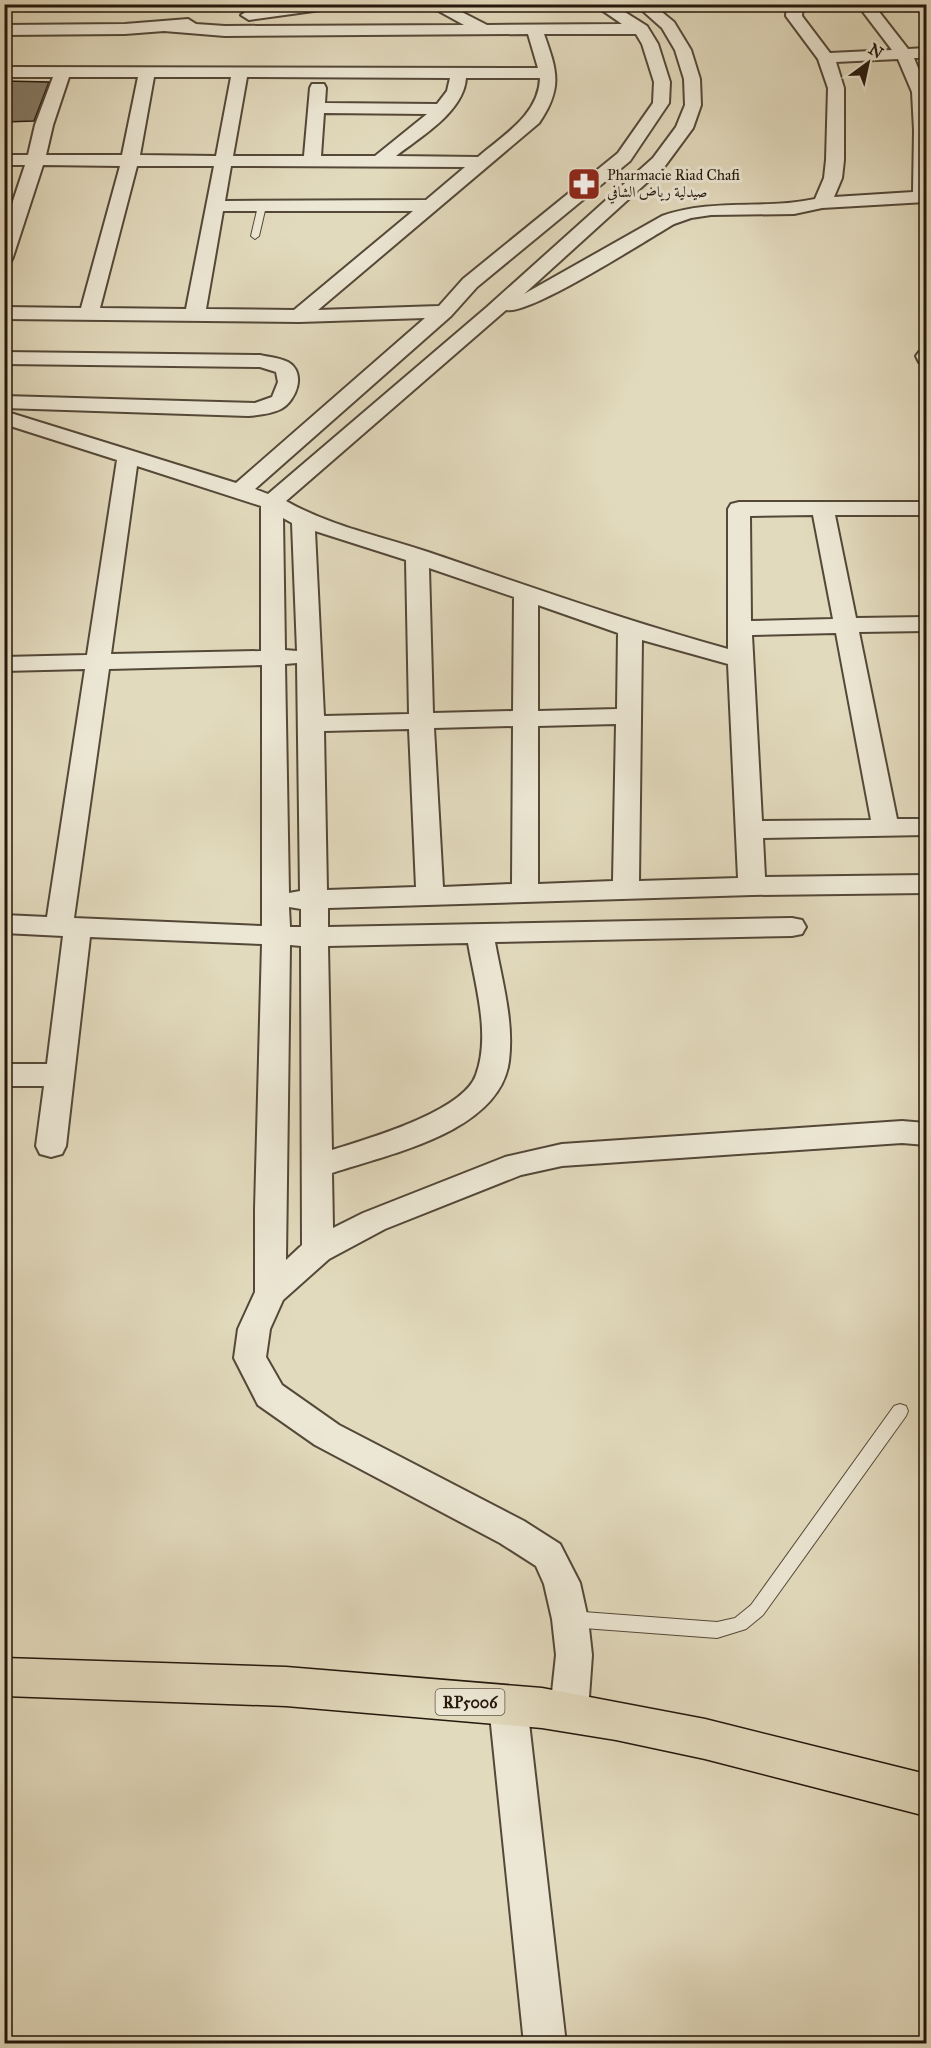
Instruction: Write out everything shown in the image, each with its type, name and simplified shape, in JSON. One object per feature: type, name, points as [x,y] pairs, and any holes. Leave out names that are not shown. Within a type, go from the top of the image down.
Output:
[{"type":"main road","name":"RP5006","points":[[4,1677],[296,1687],[569,1711],[752,1750],[927,1795]]},
{"type":"street","points":[[433,4],[486,30]]},
{"type":"street","points":[[239,492],[444,312],[470,283],[604,176],[624,157],[661,103],[662,82],[653,49],[641,29],[600,4]]},
{"type":"street","points":[[272,502],[494,311],[659,162],[684,128],[693,105],[692,79],[683,50],[670,28],[642,4]]},
{"type":"street","points":[[795,4],[794,16],[826,58],[836,88],[833,178],[822,203]]},
{"type":"street","points":[[494,311],[536,296],[668,220],[688,213],[711,210],[794,209],[822,203],[924,197],[920,92],[904,54],[864,4]]},
{"type":"street","points":[[4,30],[169,27],[321,6],[335,30]]},
{"type":"street","points":[[169,27],[199,31],[670,28]]},
{"type":"street","points":[[298,316],[533,119],[547,96],[549,73],[535,30]]},
{"type":"street","points":[[826,58],[927,53]]},
{"type":"street","points":[[4,72],[549,73]]},
{"type":"street","points":[[4,257],[36,160],[44,125],[63,72]]},
{"type":"street","points":[[89,314],[130,160],[147,72]]},
{"type":"street","points":[[195,315],[240,72]]},
{"type":"street","points":[[312,161],[319,72]]},
{"type":"street","points":[[380,161],[442,109],[455,92],[458,72]]},
{"type":"street","points":[[317,108],[442,109]]},
{"type":"street","points":[[4,160],[483,162]]},
{"type":"street","points":[[214,206],[429,205]]},
{"type":"street","points":[[4,402],[248,410],[275,405],[281,400],[288,380],[287,372],[282,368],[260,361],[4,357],[9,313],[298,316],[444,312]]},
{"type":"street","points":[[4,417],[272,502],[303,520],[526,592],[630,629],[740,660]]},
{"type":"street","points":[[51,1146],[59,1075],[69,926],[99,661],[128,457]]},
{"type":"street","points":[[271,1292],[270,1209],[276,936],[272,502]]},
{"type":"street","points":[[752,886],[740,660],[739,509],[823,509],[925,514]]},
{"type":"street","points":[[823,509],[886,828]]},
{"type":"street","points":[[303,520],[312,724],[318,1250]]},
{"type":"street","points":[[417,556],[421,720],[430,896]]},
{"type":"street","points":[[525,893],[526,592]]},
{"type":"street","points":[[739,628],[927,624]]},
{"type":"street","points":[[626,890],[630,629]]},
{"type":"street","points":[[4,664],[309,656]]},
{"type":"street","points":[[312,724],[628,716]]},
{"type":"street","points":[[748,830],[927,827]]},
{"type":"street","points":[[276,900],[752,886],[927,884]]},
{"type":"street","points":[[4,924],[315,937],[792,927]]},
{"type":"street","points":[[316,1167],[420,1131],[460,1112],[487,1084],[493,1065],[495,1034],[480,933]]},
{"type":"street","points":[[4,1075],[59,1075]]},
{"type":"street","points":[[569,1711],[574,1655],[570,1619],[562,1583],[548,1555],[512,1532],[327,1435],[270,1395],[249,1358],[254,1329],[271,1292],[318,1250],[374,1221],[516,1165],[562,1155],[902,1132],[927,1134]]},
{"type":"street","points":[[508,1705],[545,2043]]},
{"type":"lane","points":[[255,236],[262,206]]},
{"type":"lane","points":[[570,1619],[717,1630],[740,1624],[757,1610],[900,1411]]},
{"type":"building","points":[[4,81],[49,82],[34,121],[4,122]]},
{"type":"place","name":"Pharmacie Riad Chafi صيدلية رياض الشافي","points":[[584,184]]}]
